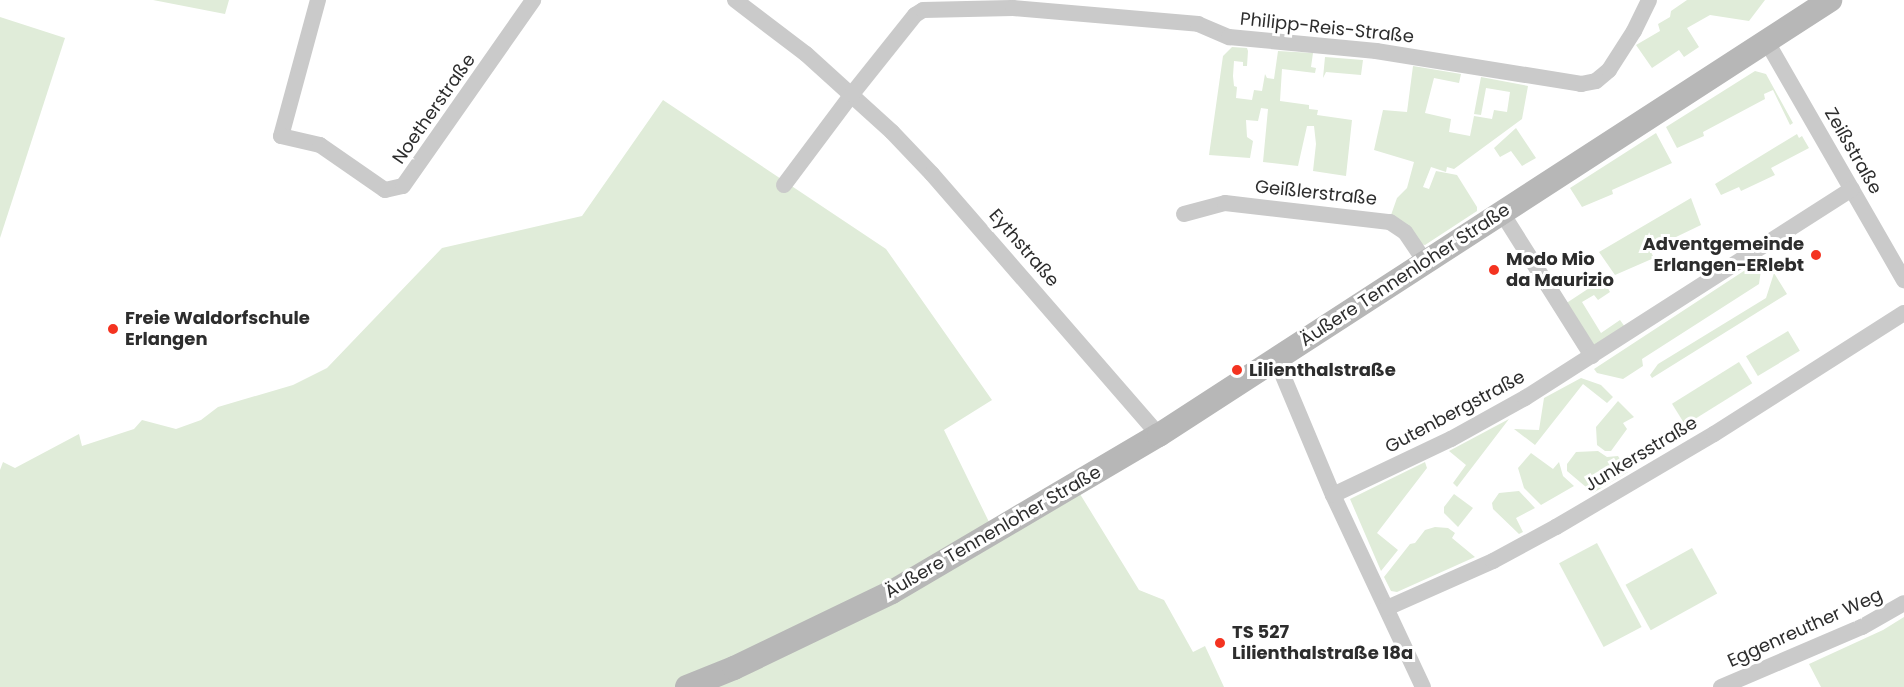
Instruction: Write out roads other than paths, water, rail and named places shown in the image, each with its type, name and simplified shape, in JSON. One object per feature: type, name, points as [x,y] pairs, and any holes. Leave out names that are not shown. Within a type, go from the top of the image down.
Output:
[{"type":"street","name":"Noetherstraße","points":[[318,0],[281,136],[320,145],[385,190],[403,186],[533,0]]},
{"type":"street","name":"Eythstraße","points":[[735,0],[806,54],[852,94],[932,174],[1159,435]]},
{"type":"street","name":"Philipp-Reis-Straße","points":[[852,94],[915,15],[923,10],[932,9],[1013,8],[1198,24],[1229,37],[1376,51],[1585,84],[1596,81],[1609,70],[1634,31],[1649,0]]},
{"type":"street","name":"Äußere Tennenloher Straße","points":[[687,687],[734,668],[892,592],[1159,435],[1830,0]]},
{"type":"street","name":"Zeißstraße","points":[[1767,42],[1904,280]]},
{"type":"street","points":[[784,185],[852,94]]},
{"type":"street","name":"Gutenbergstraße","points":[[1334,495],[1451,439],[1592,356],[1852,189]]},
{"type":"street","name":"Geißlerstraße","points":[[1185,214],[1225,203],[1382,220],[1401,228],[1425,262]]},
{"type":"street","points":[[1502,213],[1592,356]]},
{"type":"street","name":"Junkersstraße","points":[[1387,608],[1493,561],[1547,532],[1714,434],[1904,313]]},
{"type":"street","points":[[1276,359],[1334,495],[1423,687]]},
{"type":"street","name":"Eggenreuther Weg","points":[[1721,687],[1862,627],[1904,603]]},
{"type":"place","name":"Adventgemeinde Erlangen-ERlebt","points":[[1816,255]]},
{"type":"place","name":"Modo Mio da Maurizio","points":[[1494,270]]},
{"type":"place","name":"Freie Waldorfschule Erlangen","points":[[113,329]]},
{"type":"place","name":"Lilienthalstraße","points":[[1237,370]]},
{"type":"place","name":"TS 527 Lilienthalstraße 18a","points":[[1220,643]]}]
